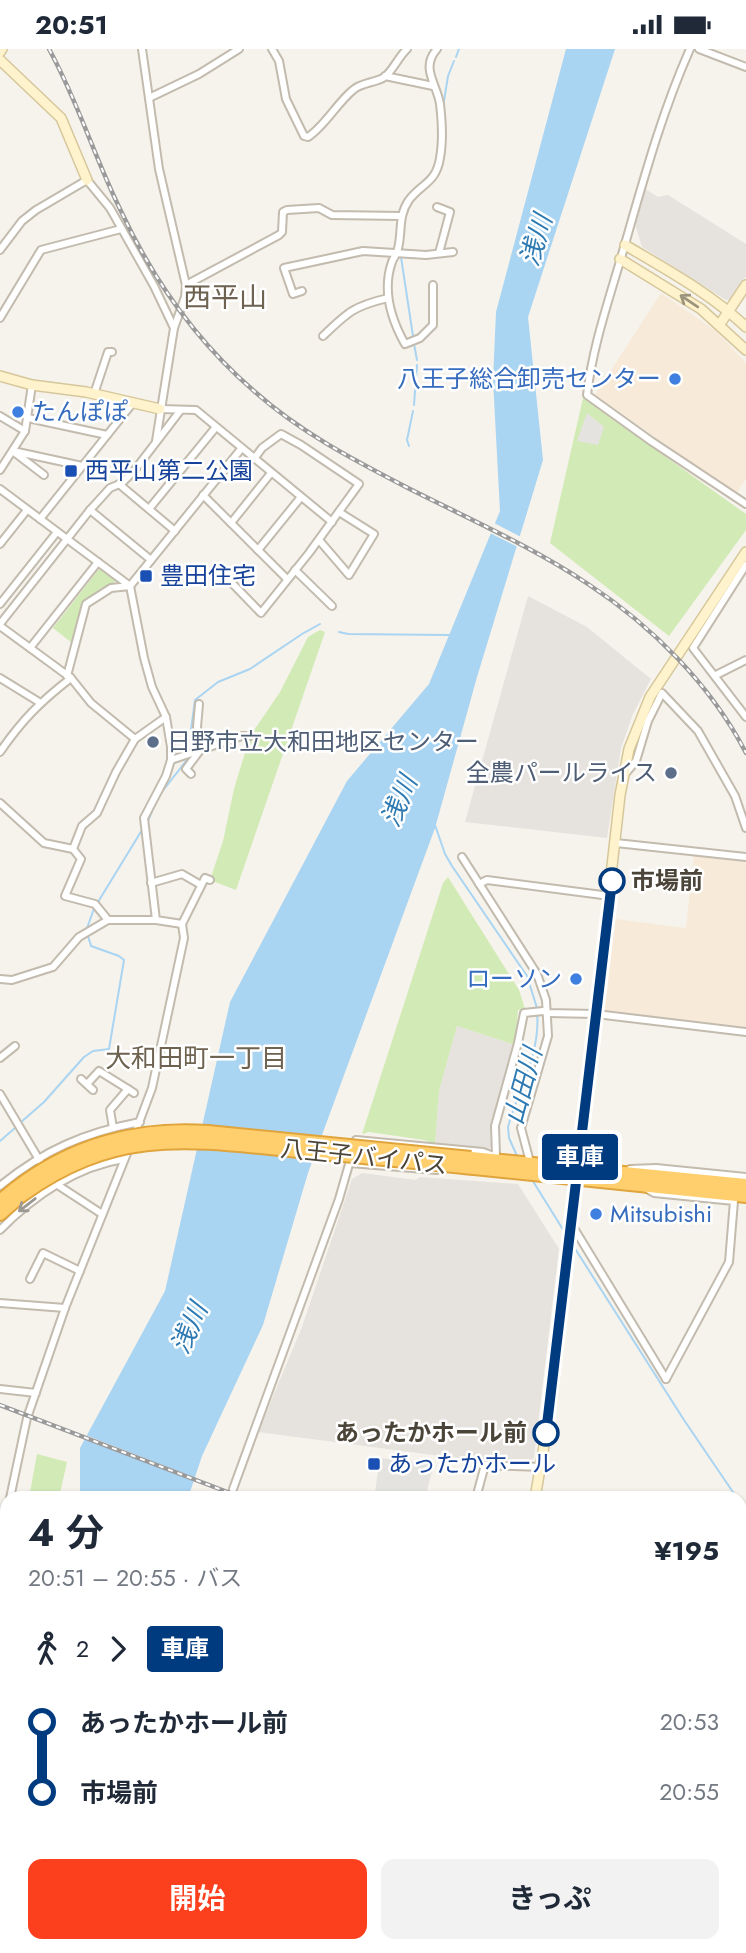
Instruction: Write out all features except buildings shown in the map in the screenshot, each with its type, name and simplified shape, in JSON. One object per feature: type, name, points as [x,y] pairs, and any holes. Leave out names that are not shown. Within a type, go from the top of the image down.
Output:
[{"type":"highway","name":"八王子バイパス","points":[[0,1216],[5,1203],[19,1191],[88,1157],[122,1147],[165,1141],[203,1141],[472,1163],[518,1173],[531,1166]]},
{"type":"highway","name":"八王子バイパス","points":[[472,1163],[502,1159],[639,1185],[740,1198]]},
{"type":"highway","name":"八王子バイパス","points":[[578,1173],[618,1171],[746,1185]]},
{"type":"street","points":[[142,49],[159,169],[186,285],[185,297],[174,328],[156,441]]},
{"type":"street","points":[[149,98],[200,74],[239,49]]},
{"type":"street","points":[[272,49],[279,61],[289,108],[304,136],[308,137],[338,109],[356,87],[386,76],[433,86]]},
{"type":"street","points":[[386,76],[397,58],[407,49]]},
{"type":"street","points":[[433,285],[433,325],[420,338],[405,344],[392,316],[388,298],[390,268],[397,253],[401,216],[409,200],[432,180],[439,167],[440,102],[429,68],[430,60],[437,49]]},
{"type":"street","points":[[690,49],[663,119],[620,259],[590,366],[587,395],[746,504]]},
{"type":"street","points":[[699,49],[746,67]]},
{"type":"street","points":[[0,61],[61,118],[87,180],[110,208],[154,286],[174,328]]},
{"type":"street","points":[[0,250],[22,221],[87,180]]},
{"type":"street","points":[[437,207],[450,212],[439,253]]},
{"type":"street","points":[[186,285],[279,235],[282,232],[283,212],[287,210],[319,208],[332,215],[401,216]]},
{"type":"street","points":[[0,318],[41,250],[121,229]]},
{"type":"street","points":[[625,245],[694,285],[746,327]]},
{"type":"street","points":[[302,291],[293,294],[284,268],[363,251],[426,255],[453,252]]},
{"type":"street","points":[[620,259],[685,299],[720,324],[746,349]]},
{"type":"street","points":[[720,324],[746,285]]},
{"type":"street","points":[[323,335],[360,305],[388,298]]},
{"type":"street","points":[[94,394],[108,352],[112,352]]},
{"type":"street","points":[[0,376],[33,385],[94,394],[160,409],[196,410],[332,522]]},
{"type":"street","points":[[0,470],[25,431],[33,385]]},
{"type":"street","points":[[40,519],[132,404]]},
{"type":"street","points":[[135,739],[91,703],[69,677],[0,625],[90,509],[110,488],[134,471],[180,411]]},
{"type":"street","points":[[0,416],[25,431]]},
{"type":"street","points":[[27,418],[107,435]]},
{"type":"street","points":[[149,509],[216,427]]},
{"type":"street","points":[[229,580],[261,613],[359,484],[301,445],[281,435],[262,448],[254,459]]},
{"type":"street","points":[[0,752],[24,719],[69,677],[86,604],[111,588],[130,586],[241,449]]},
{"type":"street","points":[[13,451],[82,465]]},
{"type":"street","points":[[13,451],[44,475]]},
{"type":"street","points":[[231,523],[271,473]]},
{"type":"street","points":[[119,484],[175,531]]},
{"type":"street","points":[[0,489],[130,586],[144,659],[152,687],[166,717],[171,760],[166,776],[144,818],[156,920]]},
{"type":"street","points":[[203,495],[287,579]]},
{"type":"street","points":[[258,549],[301,497]]},
{"type":"street","points":[[90,509],[151,560]]},
{"type":"street","points":[[0,544],[27,510]]},
{"type":"street","points":[[319,540],[349,575],[374,534],[339,512]]},
{"type":"street","points":[[0,604],[57,532]]},
{"type":"street","points":[[745,559],[693,648],[746,717]]},
{"type":"street","points":[[536,1491],[552,1398],[623,776],[633,739],[655,688],[745,559]]},
{"type":"street","points":[[30,648],[98,562]]},
{"type":"street","points":[[295,570],[332,606]]},
{"type":"street","points":[[716,675],[746,660]]},
{"type":"street","points":[[0,678],[40,702]]},
{"type":"street","points":[[623,776],[636,761],[648,721],[662,693],[698,731],[735,796],[746,828]]},
{"type":"street","points":[[191,774],[187,769],[201,749],[197,727],[199,703]]},
{"type":"street","points":[[73,849],[82,826],[97,813],[135,739],[166,717]]},
{"type":"street","points":[[171,760],[242,736],[250,736]]},
{"type":"street","points":[[0,803],[44,843],[73,849],[81,859],[65,896],[95,904],[108,920]]},
{"type":"street","points":[[616,843],[746,857]]},
{"type":"street","points":[[462,857],[537,974],[543,988],[545,1049],[521,1128],[531,1166]]},
{"type":"street","points":[[150,883],[181,874],[201,884]]},
{"type":"street","points":[[11,1491],[27,1418],[65,1308],[152,1089],[184,939],[182,924],[201,884],[205,878],[210,880]]},
{"type":"street","points":[[479,884],[487,880],[610,896]]},
{"type":"street","points":[[0,979],[12,980],[54,967],[79,936],[108,920],[156,920],[182,924]]},
{"type":"street","points":[[233,1489],[356,1140],[483,1153],[502,1159],[495,1126],[524,1013],[596,1014],[746,1032]]},
{"type":"street","points":[[0,1058],[16,1046]]},
{"type":"street","points":[[87,1084],[99,1071],[131,1091],[110,1110],[113,1128]]},
{"type":"street","points":[[0,1094],[38,1158],[57,1184],[102,1214]]},
{"type":"street","points":[[0,1186],[38,1158],[70,1142],[140,1122]]},
{"type":"street","points":[[0,1230],[25,1206],[57,1184],[99,1165],[124,1159]]},
{"type":"street","points":[[350,1163],[503,1176],[518,1173]]},
{"type":"street","points":[[618,1171],[638,1167],[746,1177]]},
{"type":"street","points":[[572,1229],[666,1379],[729,1262],[740,1198],[660,1194],[639,1185]]},
{"type":"street","points":[[30,1279],[43,1254],[80,1271]]},
{"type":"street","points":[[0,1303],[65,1308]]},
{"type":"street","points":[[0,1389],[36,1393]]},
{"type":"street","points":[[478,1491],[485,1465],[541,1467]]},
{"type":"shaded area","points":[[645,189],[658,197],[668,195],[746,244],[746,276],[730,300],[642,247],[635,224]]},
{"type":"shaded area","name":"八王子総合卸売センター","points":[[661,293],[716,331],[746,363],[746,479],[736,494],[595,395]]},
{"type":"shaded area","points":[[587,413],[604,427],[598,445],[577,441]]},
{"type":"shaded area","points":[[528,596],[587,627],[651,679],[633,714],[621,748],[607,838],[465,822]]},
{"type":"shaded area","points":[[694,854],[746,860],[746,1028],[603,1010],[615,919],[686,928]]},
{"type":"shaded area","points":[[457,1026],[515,1045],[490,1129],[491,1146],[488,1150],[435,1144],[439,1091]]},
{"type":"shaded area","points":[[362,1173],[416,1180],[420,1177],[518,1184],[559,1249],[534,1457],[530,1462],[456,1458],[258,1432],[302,1327],[352,1179]]},
{"type":"shaded area","points":[[380,1458],[434,1464],[427,1491],[375,1491]]},
{"type":"green space","points":[[583,398],[746,514],[746,530],[669,636],[550,543]]},
{"type":"green space","points":[[99,569],[116,581],[85,600],[72,643],[53,628]]},
{"type":"green space","points":[[320,630],[325,632],[236,890],[210,880],[250,736],[280,692],[308,637]]},
{"type":"green space","points":[[448,877],[519,990],[525,1009],[518,1010],[515,1045],[457,1026],[439,1091],[435,1144],[369,1132],[362,1134],[443,883]]},
{"type":"green space","points":[[37,1454],[67,1462],[61,1491],[30,1491]]},
{"type":"water","name":"浅川","points":[[566,49],[615,49],[528,317],[543,460],[477,677],[435,828],[308,1173],[263,1325],[202,1456],[190,1491],[80,1491],[80,1448],[165,1291],[230,1002],[347,781],[429,684],[500,511],[493,380],[496,312]]},
{"type":"pier","points":[[492,522],[523,538],[520,548],[488,532]]},
{"type":"pier","points":[[83,1434],[198,1479],[197,1482],[81,1437]]},
{"type":"waterway","points":[[456,57],[459,49]]},
{"type":"waterway","points":[[443,107],[448,76],[454,61]]},
{"type":"waterway","points":[[431,183],[438,174],[444,154]]},
{"type":"waterway","points":[[401,257],[413,336]]},
{"type":"waterway","points":[[414,344],[417,360]]},
{"type":"waterway","points":[[414,405],[417,365]]},
{"type":"waterway","points":[[409,446],[407,440],[413,411]]},
{"type":"waterway","points":[[193,746],[191,730],[195,700],[218,682],[250,669],[320,624]]},
{"type":"waterway","points":[[339,632],[449,635]]},
{"type":"waterway","points":[[161,793],[190,756]]},
{"type":"waterway","points":[[148,821],[155,804]]},
{"type":"waterway","name":"山田川","points":[[435,825],[452,866],[527,976],[537,1008]]},
{"type":"waterway","points":[[98,902],[142,830]]},
{"type":"waterway","points":[[87,928],[95,906]]},
{"type":"waterway","points":[[20,1123],[44,1102],[84,1057],[93,1051],[109,1049],[124,960],[91,946],[88,936]]},
{"type":"waterway","name":"山田川","points":[[517,1156],[509,1138],[508,1127],[536,1042],[537,1013]]},
{"type":"waterway","points":[[0,1141],[15,1128]]},
{"type":"waterway","name":"山田川","points":[[531,1178],[567,1236]]},
{"type":"waterway","name":"山田川","points":[[574,1247],[732,1491]]},
{"type":"railway","points":[[49,49],[111,189],[146,260],[177,307],[233,372],[272,406],[327,444],[544,557],[612,601],[657,638],[698,681],[716,704],[746,753]]},
{"type":"railway","points":[[0,1405],[225,1491]]},
{"type":"bus line","name":"車庫","points":[[546,1433],[612,881]]},
{"type":"place","name":"八王子総合卸売センター","points":[[675,379]]},
{"type":"place","name":"たんぽぽ","points":[[18,412]]},
{"type":"place","name":"西平山第二公園","points":[[71,471]]},
{"type":"place","name":"豊田住宅","points":[[146,576]]},
{"type":"place","name":"日野市立大和田地区センター","points":[[153,742]]},
{"type":"place","name":"全農パールライス","points":[[671,773]]},
{"type":"place","name":"市場前","points":[[612,881]]},
{"type":"place","name":"ローソン","points":[[576,979]]},
{"type":"place","name":"Mitsubishi","points":[[596,1214]]},
{"type":"place","name":"あったかホール前","points":[[546,1433]]},
{"type":"place","name":"あったかホール","points":[[374,1464]]},
{"type":"district","name":"西平山","points":[[225,297]]},
{"type":"district","name":"大和田町一丁目","points":[[196,1058]]}]
